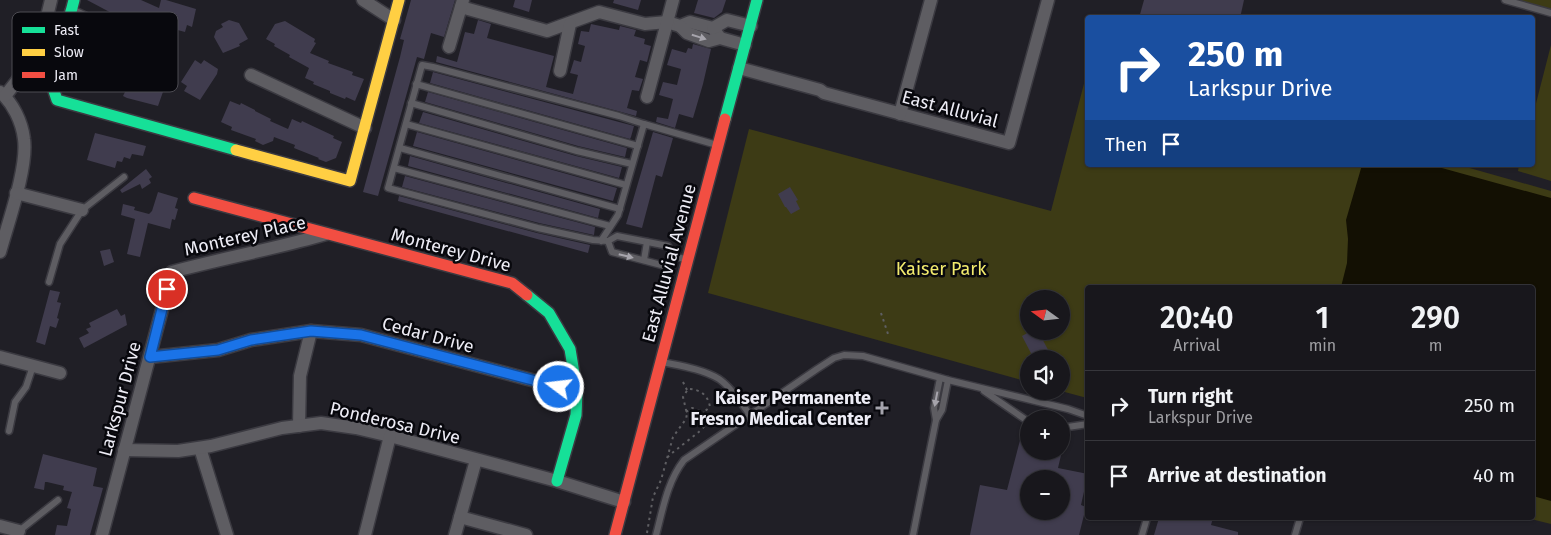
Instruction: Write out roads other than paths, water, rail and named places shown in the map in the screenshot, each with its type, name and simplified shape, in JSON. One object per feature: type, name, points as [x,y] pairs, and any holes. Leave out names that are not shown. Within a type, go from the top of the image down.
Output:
[{"type":"street","points":[[363,0],[394,20]]},
{"type":"street","points":[[54,92],[57,100],[350,181],[399,0]]},
{"type":"street","points":[[647,97],[674,0]]},
{"type":"street","name":"East Alluvial Avenue","points":[[615,535],[757,0]]},
{"type":"street","points":[[900,114],[931,0]]},
{"type":"street","name":"East Alluvial","points":[[739,68],[1009,143],[1048,0]]},
{"type":"street","points":[[449,47],[462,3],[547,31],[599,12],[645,24],[668,22],[680,26],[687,33],[709,41],[727,20],[751,26]]},
{"type":"street","points":[[560,71],[570,24]]},
{"type":"street","points":[[717,33],[745,45]]},
{"type":"street","points":[[251,75],[365,128]]},
{"type":"street","points":[[0,252],[22,167],[25,140],[17,117],[2,94],[12,83]]},
{"type":"street","points":[[16,193],[82,210]]},
{"type":"street","name":"Monterey Drive","points":[[194,198],[512,283],[550,313],[570,349],[577,392],[576,415],[557,481]]},
{"type":"street","name":"Monterey Place","points":[[172,272],[215,260],[286,246],[326,234]]},
{"type":"street","name":"Larkspur Drive","points":[[102,535],[172,272]]},
{"type":"street","points":[[299,426],[300,376],[311,331]]},
{"type":"street","name":"Cedar Drive","points":[[150,357],[218,350],[251,340],[311,331],[361,335],[577,392]]},
{"type":"street","points":[[0,357],[60,373]]},
{"type":"street","name":"Ponderosa Drive","points":[[124,450],[178,451],[200,448],[282,428],[321,423],[356,428],[390,436],[557,481],[624,502]]},
{"type":"street","points":[[364,535],[390,436]]},
{"type":"street","points":[[200,448],[227,535]]},
{"type":"street","points":[[456,535],[476,460]]},
{"type":"street","points":[[460,517],[526,535]]},
{"type":"street","points":[[0,526],[19,531]]},
{"type":"lane","points":[[1505,0],[1551,12]]},
{"type":"lane","points":[[688,260],[674,256],[668,246],[617,236],[604,241],[538,228],[388,188],[416,84],[422,65],[434,66],[619,116],[719,146]]},
{"type":"lane","points":[[416,84],[638,146]]},
{"type":"lane","points":[[411,103],[577,151],[632,164]]},
{"type":"lane","points":[[406,124],[626,186]]},
{"type":"lane","points":[[604,241],[610,226],[618,215],[644,124]]},
{"type":"lane","points":[[400,148],[620,209]]},
{"type":"lane","points":[[394,168],[610,226]]},
{"type":"lane","points":[[49,282],[60,244],[82,210],[124,177]]},
{"type":"lane","points":[[604,241],[612,252],[665,266],[674,256]]},
{"type":"lane","points":[[644,260],[647,242]]},
{"type":"lane","points":[[656,535],[667,493],[675,472],[684,460],[817,369],[834,358],[844,355],[863,356],[1085,415]]},
{"type":"lane","points":[[661,362],[707,374],[719,380],[726,385],[750,415]]},
{"type":"lane","points":[[9,431],[16,402],[26,387],[33,366]]},
{"type":"lane","points":[[936,420],[934,408],[940,378]]},
{"type":"lane","points":[[913,535],[936,420],[942,410],[948,380]]},
{"type":"lane","points":[[981,388],[1020,416]]},
{"type":"lane","points":[[1070,427],[1085,424]]},
{"type":"lane","points":[[19,531],[58,500]]},
{"type":"lane","points":[[1142,535],[1146,520]]},
{"type":"lane","points":[[1295,535],[1299,520]]},
{"type":"place","name":"Kaiser Permanente Fresno Medical Center","points":[[882,408]]},
{"type":"park label","name":"Kaiser Park","points":[[941,269]]}]
